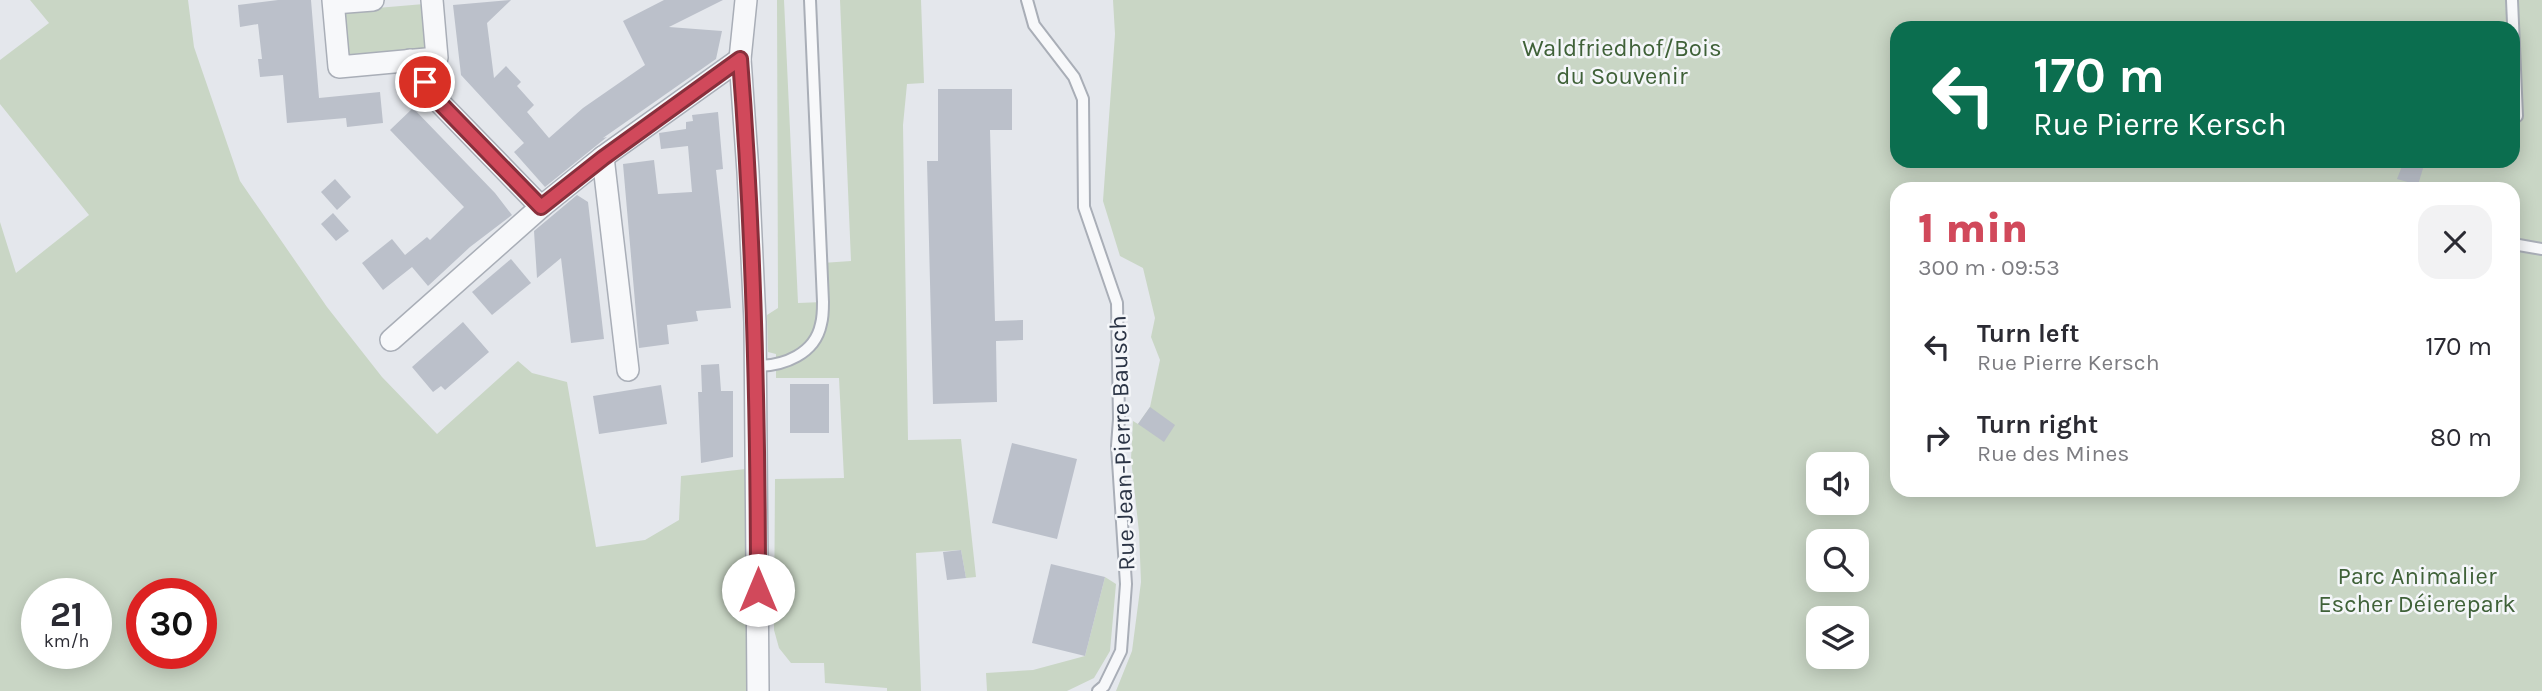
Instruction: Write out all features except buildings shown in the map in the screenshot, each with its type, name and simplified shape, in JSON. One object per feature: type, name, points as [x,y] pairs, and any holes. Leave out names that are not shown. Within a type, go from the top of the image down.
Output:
[{"type":"street","points":[[373,0],[333,2],[339,67],[437,58],[432,0]]},
{"type":"street","points":[[746,0],[740,59],[748,172],[756,366],[758,691]]},
{"type":"street","points":[[391,340],[541,207],[603,158],[740,59]]},
{"type":"street","points":[[410,61],[441,104],[541,207]]},
{"type":"street","points":[[603,158],[628,370]]},
{"type":"lane","points":[[756,366],[789,362],[809,348],[821,326],[823,302],[810,0]]},
{"type":"lane","name":"Rue Jean-Pierre Bausch","points":[[1027,0],[1034,25],[1074,77],[1083,99],[1084,206],[1117,303],[1117,446],[1126,584],[1121,651],[1104,686],[1098,691]]},
{"type":"lane","points":[[2512,0],[2513,21]]},
{"type":"lane","points":[[2520,245],[2542,249]]},
{"type":"green space","points":[[30,0],[188,0],[194,47],[240,181],[327,307],[382,377],[437,434],[518,361],[532,373],[567,382],[596,547],[645,540],[679,520],[681,476],[746,469],[747,691],[0,691],[0,222],[16,273],[89,215],[0,104],[0,60],[49,23]]},
{"type":"green space","points":[[777,0],[784,0],[798,303],[823,302],[822,263],[851,261],[840,0],[921,0],[924,83],[907,84],[903,125],[908,440],[961,439],[976,577],[966,578],[961,550],[916,553],[921,691],[887,691],[887,688],[825,683],[824,663],[791,663],[779,648],[774,630],[775,479],[844,478],[839,378],[776,378],[776,354],[768,352],[767,315],[778,308]]},
{"type":"green space","points":[[1113,0],[2542,0],[2542,691],[1116,691],[1132,651],[1141,582],[1131,459],[1133,421],[1138,424],[1150,407],[1160,360],[1151,337],[1155,318],[1143,268],[1120,256],[1103,201],[1115,34]]},
{"type":"green space","points":[[424,4],[428,51],[346,58],[342,11]]},
{"type":"green space","points":[[1105,577],[1116,584],[1110,651],[1094,678],[1067,691],[987,691],[986,673],[1033,670],[1085,656]]},
{"type":"route","points":[[425,82],[441,104],[541,207],[603,158],[740,59],[755,322],[758,590]]},
{"type":"park label","name":"Waldfriedhof/Bois du Souvenir","points":[[1622,62]]},
{"type":"park label","name":"Parc Animalier Escher Déierepark","points":[[2417,590]]}]
